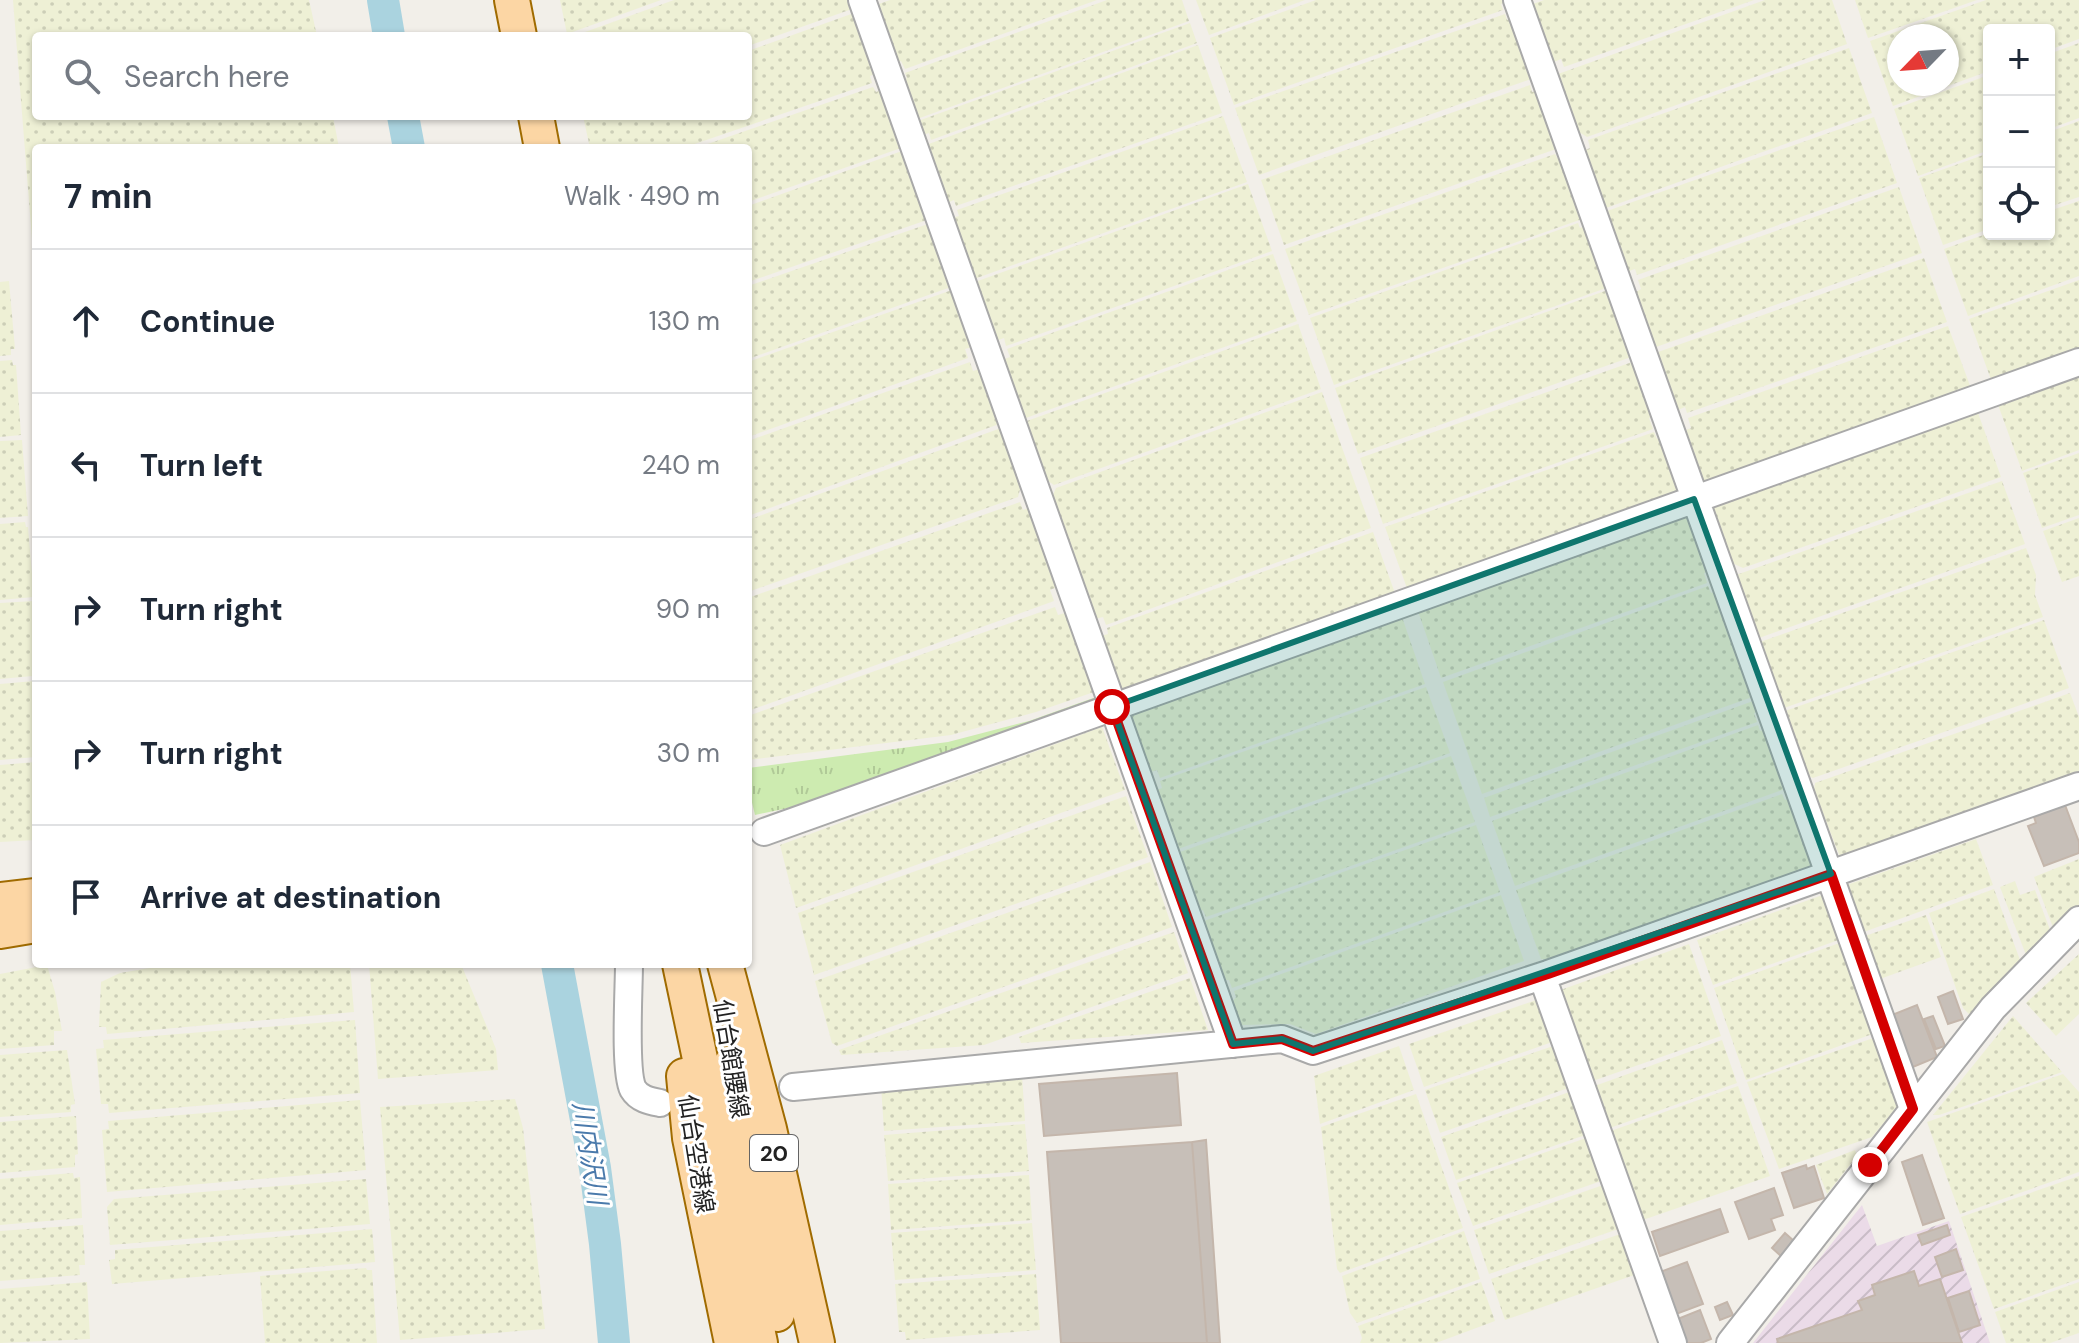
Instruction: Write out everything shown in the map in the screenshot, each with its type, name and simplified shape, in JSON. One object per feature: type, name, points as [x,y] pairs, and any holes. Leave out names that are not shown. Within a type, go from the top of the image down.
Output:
[{"type":"main road","points":[[490,0],[496,32]]},
{"type":"main road","points":[[512,0],[518,32]]},
{"type":"main road","points":[[514,120],[519,144]]},
{"type":"main road","points":[[537,120],[541,144]]},
{"type":"main road","points":[[0,900],[32,896]]},
{"type":"main road","points":[[0,931],[32,926]]},
{"type":"main road","name":"仙台空港線","points":[[673,968],[690,1138],[732,1343]]},
{"type":"main road","name":"仙台館腰線","points":[[681,968],[760,1343]]},
{"type":"main road","name":"仙台館腰線","points":[[718,968],[743,1136],[783,1343]]},
{"type":"main road","name":"20","points":[[726,968],[769,1129],[817,1343]]},
{"type":"street","points":[[862,0],[1233,1044]]},
{"type":"street","points":[[1517,0],[1913,1109]]},
{"type":"street","points":[[764,832],[2079,362]]},
{"type":"street","points":[[793,1087],[1282,1039],[1313,1051],[1542,976],[2079,786]]},
{"type":"street","points":[[1730,1343],[1993,1008],[2079,920]]},
{"type":"street","points":[[629,968],[629,1070],[633,1088],[639,1096],[660,1103]]},
{"type":"street","points":[[1542,976],[1673,1343]]},
{"type":"highlighted area","points":[[1694,499],[1831,874],[1313,1051],[1282,1039],[1233,1044],[1112,707]]},
{"type":"shaded area","points":[[1862,1205],[1877,1246],[1949,1221],[1990,1343],[1753,1343]]},
{"type":"green space","points":[[13,0],[309,0],[316,32],[32,32],[32,120],[334,120],[338,144],[32,144],[32,239]]},
{"type":"green space","points":[[560,0],[661,0],[573,32],[567,32]]},
{"type":"green space","points":[[674,0],[849,0],[852,9],[752,45],[752,32],[585,32]]},
{"type":"green space","points":[[890,0],[1097,0],[905,69],[901,61],[897,62],[876,5]]},
{"type":"green space","points":[[1107,0],[1182,0],[1189,21],[917,119],[903,80],[907,78],[905,73]]},
{"type":"green space","points":[[1196,0],[1305,0],[1209,35]]},
{"type":"green space","points":[[1316,0],[1507,2],[1501,4],[1503,10],[1234,105],[1210,38]]},
{"type":"green space","points":[[1544,0],[1754,0],[1564,67],[1561,59],[1554,62],[1533,4]]},
{"type":"green space","points":[[1765,0],[1832,0],[1847,44],[1587,137],[1579,132],[1558,74]]},
{"type":"green space","points":[[1855,0],[1977,0],[1908,24],[1887,24],[1887,31],[1868,38]]},
{"type":"green space","points":[[1986,0],[2079,0],[2079,39],[2055,48],[2055,24],[1983,24],[1983,73],[1959,82],[1959,24],[1918,24]]},
{"type":"green space","points":[[854,13],[875,74],[870,76],[872,83],[695,144],[589,144],[584,120],[752,120],[752,50]]},
{"type":"green space","points":[[1505,14],[1507,20],[1513,18],[1534,78],[1259,175],[1235,108]]},
{"type":"green space","points":[[1190,23],[1197,43],[931,140],[929,133],[923,135],[918,121]]},
{"type":"green space","points":[[1887,35],[1887,89],[1870,41]]},
{"type":"green space","points":[[2079,43],[2079,118],[2055,127],[2055,96],[2055,52]]},
{"type":"green space","points":[[1198,45],[1222,113],[956,206],[954,200],[947,203],[926,145]]},
{"type":"green space","points":[[1849,48],[1872,113],[1606,208],[1585,150],[1590,148],[1588,140]]},
{"type":"green space","points":[[1983,77],[1983,152],[1918,176],[1894,109],[1930,96],[1959,96],[1959,86]]},
{"type":"green space","points":[[1530,85],[1532,92],[1539,90],[1559,148],[1284,245],[1261,180]]},
{"type":"green space","points":[[873,87],[876,92],[881,90],[901,148],[752,201],[752,144],[708,144]]},
{"type":"green space","points":[[1889,96],[1920,96],[1893,106]]},
{"type":"green space","points":[[1223,116],[1247,182],[974,279],[952,218],[959,216],[957,210]]},
{"type":"green space","points":[[1874,117],[1897,183],[1637,275],[1635,269],[1629,271],[1607,211]]},
{"type":"green space","points":[[2079,121],[2079,197],[2055,205],[2055,168],[2055,130]]},
{"type":"green space","points":[[902,151],[927,220],[752,281],[752,205]]},
{"type":"green space","points":[[1555,154],[1558,159],[1563,158],[1585,218],[1309,315],[1285,249]]},
{"type":"green space","points":[[1983,155],[1983,231],[1943,245],[1919,178]]},
{"type":"green space","points":[[1248,184],[1272,251],[1006,346],[1004,338],[996,341],[975,282]]},
{"type":"green space","points":[[1899,187],[1922,253],[1656,347],[1636,292],[1641,289],[1638,280]]},
{"type":"green space","points":[[2079,201],[2079,276],[1968,316],[1944,249],[1983,235],[1983,240],[2055,240],[2055,209]]},
{"type":"green space","points":[[1578,223],[1580,228],[1587,225],[1609,287],[1334,385],[1310,318]]},
{"type":"green space","points":[[928,224],[951,287],[752,358],[752,285]]},
{"type":"green space","points":[[1273,254],[1297,321],[1023,419],[1002,360],[1010,357],[1007,349]]},
{"type":"green space","points":[[1924,258],[1947,322],[1687,413],[1685,407],[1678,410],[1658,352]]},
{"type":"green space","points":[[2079,280],[2079,354],[1993,385],[1969,319]]},
{"type":"green space","points":[[9,281],[15,349],[11,349],[11,355],[0,356],[0,282]]},
{"type":"green space","points":[[952,290],[972,347],[965,349],[968,358],[752,436],[752,361]]},
{"type":"green space","points":[[1605,291],[1608,299],[1613,298],[1634,356],[1358,454],[1335,388]]},
{"type":"green space","points":[[1298,324],[1321,389],[1054,485],[1045,479],[1024,422]]},
{"type":"green space","points":[[1948,326],[1972,391],[1706,486],[1686,430],[1691,428],[1688,418]]},
{"type":"green space","points":[[12,360],[16,365],[21,435],[0,437],[0,361]]},
{"type":"green space","points":[[1635,361],[1655,416],[1649,418],[1653,429],[1383,524],[1360,458]]},
{"type":"green space","points":[[970,362],[973,371],[980,369],[999,424],[752,515],[752,440]]},
{"type":"green space","points":[[2079,373],[2079,450],[2022,471],[1997,402]]},
{"type":"green space","points":[[1322,392],[1371,528],[1106,625],[1103,617],[1095,619],[1052,497],[1056,488]]},
{"type":"green space","points":[[1978,413],[2001,477],[1743,568],[1732,563],[1711,506]]},
{"type":"green space","points":[[1001,428],[1021,486],[1018,497],[752,591],[752,519]]},
{"type":"green space","points":[[1654,432],[1657,439],[1663,438],[1682,492],[1408,591],[1385,527]]},
{"type":"green space","points":[[22,440],[28,516],[0,518],[0,441]]},
{"type":"green space","points":[[2079,453],[2079,515],[2042,528],[2023,473]]},
{"type":"green space","points":[[2002,481],[2025,544],[1759,638],[1736,575]]},
{"type":"green space","points":[[1020,502],[1023,510],[1029,508],[1057,587],[1050,590],[1054,601],[752,710],[752,597]]},
{"type":"green space","points":[[1690,514],[1710,571],[1704,573],[1707,583],[1441,678],[1418,611]]},
{"type":"green space","points":[[2079,518],[2079,576],[2062,582],[2043,531]]},
{"type":"green space","points":[[25,522],[28,527],[32,597],[0,600],[0,524]]},
{"type":"green space","points":[[1373,532],[1396,596],[1121,694],[1101,636],[1108,634],[1107,628]]},
{"type":"green space","points":[[2026,548],[2036,575],[2035,595],[2043,617],[1784,708],[1760,642]]},
{"type":"green space","points":[[1708,586],[1711,593],[1717,591],[1755,696],[1482,794],[1443,682]]},
{"type":"green space","points":[[32,601],[32,676],[0,679],[0,603]]},
{"type":"green space","points":[[1055,607],[1058,615],[1067,615],[1094,692],[1036,712],[951,735],[752,760],[752,715]]},
{"type":"green space","points":[[1402,617],[1425,684],[1160,778],[1157,770],[1151,772],[1130,713]]},
{"type":"green space","points":[[2044,620],[2069,688],[1813,778],[1809,776],[1785,711]]},
{"type":"green space","points":[[32,681],[32,757],[0,760],[0,684]]},
{"type":"green space","points":[[1426,687],[1450,753],[1178,849],[1157,790],[1162,788],[1160,781]]},
{"type":"green space","points":[[2070,693],[2079,717],[2079,771],[1840,857],[1814,790],[1815,783]]},
{"type":"green space","points":[[1096,697],[1099,705],[841,797],[755,815],[752,767],[948,742],[1029,721]]},
{"type":"green space","points":[[1756,700],[1760,711],[1754,713],[1757,722],[1490,817],[1484,798]]},
{"type":"green space","points":[[1758,725],[1760,731],[1767,729],[1788,788],[1515,886],[1492,821]]},
{"type":"green space","points":[[1102,727],[1125,790],[796,908],[780,845]]},
{"type":"green space","points":[[1451,756],[1475,822],[1206,917],[1203,910],[1200,911],[1180,852]]},
{"type":"green space","points":[[32,762],[32,840],[0,842],[0,765]]},
{"type":"green space","points":[[1782,794],[1785,800],[1791,798],[1816,865],[1551,960],[1541,959],[1516,890]]},
{"type":"green space","points":[[1126,796],[1148,857],[814,975],[798,913]]},
{"type":"green space","points":[[1476,825],[1500,892],[1232,988],[1229,980],[1225,980],[1204,921]]},
{"type":"green space","points":[[1976,839],[1993,885],[1861,933],[1844,886]]},
{"type":"green space","points":[[2079,859],[2079,905],[2054,930],[2034,877]]},
{"type":"green space","points":[[1150,862],[1172,927],[837,1046],[832,1043],[815,981]]},
{"type":"green space","points":[[2015,881],[2020,895],[2035,890],[2052,935],[2042,938],[2026,955],[2000,887]]},
{"type":"green space","points":[[1994,889],[2020,960],[1970,1015],[1963,1008],[1929,913]]},
{"type":"green space","points":[[1828,893],[1844,938],[1713,985],[1697,940]]},
{"type":"green space","points":[[1501,895],[1524,961],[1316,1034],[1290,1024],[1241,1025],[1233,1001],[1236,997],[1234,991]]},
{"type":"green space","points":[[1926,915],[1941,957],[1877,980],[1862,937]]},
{"type":"green space","points":[[1174,932],[1188,973],[984,1045],[841,1055],[839,1050]]},
{"type":"green space","points":[[1845,941],[1878,1032],[1746,1080],[1714,988]]},
{"type":"green space","points":[[1689,944],[1721,1036],[1587,1083],[1555,992]]},
{"type":"green space","points":[[2079,954],[2079,1014],[2056,1036],[2026,1003]]},
{"type":"green space","points":[[48,968],[62,1031],[54,1031],[54,1045],[0,1049],[0,974]]},
{"type":"green space","points":[[149,968],[350,968],[354,1012],[107,1034],[106,1027],[99,1027],[101,982],[120,973]]},
{"type":"green space","points":[[369,968],[463,968],[496,1049],[498,1070],[378,1079]]},
{"type":"green space","points":[[1190,978],[1208,1030],[1021,1043],[1019,1037]]},
{"type":"green space","points":[[1542,998],[1558,1040],[1424,1087],[1409,1044]]},
{"type":"green space","points":[[2013,1016],[2062,1072],[1933,1115]]},
{"type":"green space","points":[[355,1020],[360,1093],[109,1113],[108,1104],[101,1104],[96,1049],[104,1048],[103,1040]]},
{"type":"green space","points":[[1879,1036],[1899,1101],[1897,1107],[1872,1137],[1779,1169],[1747,1082]]},
{"type":"green space","points":[[1722,1040],[1737,1083],[1604,1130],[1589,1088]]},
{"type":"green space","points":[[1559,1044],[1574,1086],[1440,1133],[1425,1090]]},
{"type":"green space","points":[[1399,1046],[1414,1090],[1320,1124],[1314,1076]]},
{"type":"green space","points":[[67,1050],[75,1104],[71,1105],[71,1112],[0,1117],[0,1055]]},
{"type":"green space","points":[[2063,1074],[2079,1092],[2079,1172],[1960,1214],[1927,1122]]},
{"type":"green space","points":[[1022,1075],[1025,1121],[884,1131],[881,1085]]},
{"type":"green space","points":[[1738,1086],[1770,1176],[1637,1222],[1605,1133]]},
{"type":"green space","points":[[1575,1090],[1591,1133],[1456,1180],[1441,1137]]},
{"type":"green space","points":[[1416,1094],[1463,1228],[1340,1273],[1337,1269],[1321,1127]]},
{"type":"green space","points":[[515,1099],[523,1128],[545,1329],[400,1340],[380,1107]]},
{"type":"green space","points":[[360,1100],[366,1170],[107,1192],[102,1130],[109,1129],[108,1121]]},
{"type":"green space","points":[[76,1116],[78,1154],[75,1155],[75,1167],[0,1173],[0,1122]]},
{"type":"green space","points":[[1025,1124],[1029,1171],[888,1181],[884,1135]]},
{"type":"green space","points":[[1592,1136],[1607,1179],[1473,1226],[1457,1183]]},
{"type":"green space","points":[[1855,1150],[1857,1156],[1827,1194],[1816,1165]]},
{"type":"green space","points":[[73,1173],[74,1178],[80,1177],[82,1218],[0,1225],[0,1179]]},
{"type":"green space","points":[[1029,1175],[1032,1220],[891,1230],[888,1184]]},
{"type":"green space","points":[[2079,1176],[2079,1279],[1994,1309],[1961,1217]]},
{"type":"green space","points":[[366,1179],[370,1224],[110,1245],[107,1207],[114,1199]]},
{"type":"green space","points":[[1609,1183],[1624,1227],[1489,1274],[1474,1230]]},
{"type":"green space","points":[[1032,1223],[1036,1270],[895,1280],[891,1233]]},
{"type":"green space","points":[[83,1225],[85,1265],[79,1265],[80,1275],[0,1281],[0,1231]]},
{"type":"green space","points":[[372,1229],[375,1262],[112,1284],[109,1260],[115,1259],[115,1250]]},
{"type":"green space","points":[[1464,1231],[1480,1279],[1357,1323],[1350,1313],[1342,1276]]},
{"type":"green space","points":[[1626,1232],[1640,1273],[1505,1320],[1491,1279]]},
{"type":"green space","points":[[372,1270],[377,1343],[265,1343],[260,1276]]},
{"type":"green space","points":[[1036,1274],[1040,1330],[906,1340],[905,1332],[899,1332],[895,1284]]},
{"type":"green space","points":[[87,1282],[90,1339],[0,1343],[0,1289]]},
{"type":"green space","points":[[1481,1282],[1495,1321],[1436,1343],[1360,1343],[1362,1338],[1358,1326]]},
{"type":"green space","points":[[2079,1282],[2079,1333],[2050,1343],[2006,1343],[1995,1312]]},
{"type":"building","points":[[2065,805],[2079,842],[2079,853],[2044,866],[2028,826],[2036,823],[2034,817]]},
{"type":"building","points":[[1953,991],[1963,1019],[1948,1024],[1938,997]]},
{"type":"building","points":[[1917,1005],[1937,1057],[1913,1067],[1892,1015]]},
{"type":"building","points":[[1933,1016],[1945,1046],[1936,1049],[1924,1019]]},
{"type":"building","points":[[1177,1073],[1181,1125],[1044,1136],[1039,1084]]},
{"type":"building","points":[[1206,1140],[1220,1343],[1207,1343],[1192,1142]]},
{"type":"building","points":[[1192,1142],[1207,1343],[1061,1343],[1047,1152]]},
{"type":"building","points":[[1922,1155],[1944,1218],[1923,1225],[1902,1162]]},
{"type":"building","points":[[1806,1165],[1807,1169],[1814,1166],[1824,1198],[1794,1208],[1782,1173]]},
{"type":"building","points":[[1774,1188],[1783,1215],[1771,1219],[1775,1230],[1749,1239],[1735,1202]]},
{"type":"building","points":[[1720,1209],[1728,1232],[1660,1256],[1652,1232]]},
{"type":"building","points":[[1947,1225],[1950,1235],[1922,1245],[1918,1235]]},
{"type":"building","points":[[1785,1233],[1794,1241],[1781,1256],[1772,1248]]},
{"type":"building","points":[[1956,1249],[1963,1270],[1942,1277],[1935,1257]]},
{"type":"building","points":[[1687,1262],[1703,1304],[1676,1314],[1660,1272]]},
{"type":"building","points":[[1914,1271],[1919,1286],[1940,1279],[1962,1343],[1778,1343],[1777,1339],[1862,1310],[1858,1301],[1875,1295],[1872,1285]]},
{"type":"building","points":[[1969,1291],[1980,1325],[1959,1332],[1948,1298]]},
{"type":"building","points":[[1727,1302],[1733,1315],[1720,1320],[1715,1307]]},
{"type":"building","points":[[1700,1310],[1711,1339],[1701,1343],[1684,1343],[1675,1320]]},
{"type":"waterway","name":"川内沢川","points":[[383,0],[388,32]]},
{"type":"waterway","name":"川内沢川","points":[[404,120],[408,144]]},
{"type":"waterway","name":"川内沢川","points":[[558,968],[595,1168],[614,1343]]},
{"type":"route","points":[[1112,707],[1233,1044],[1282,1039],[1313,1051],[1548,974],[1831,874],[1913,1109],[1870,1165]]}]
